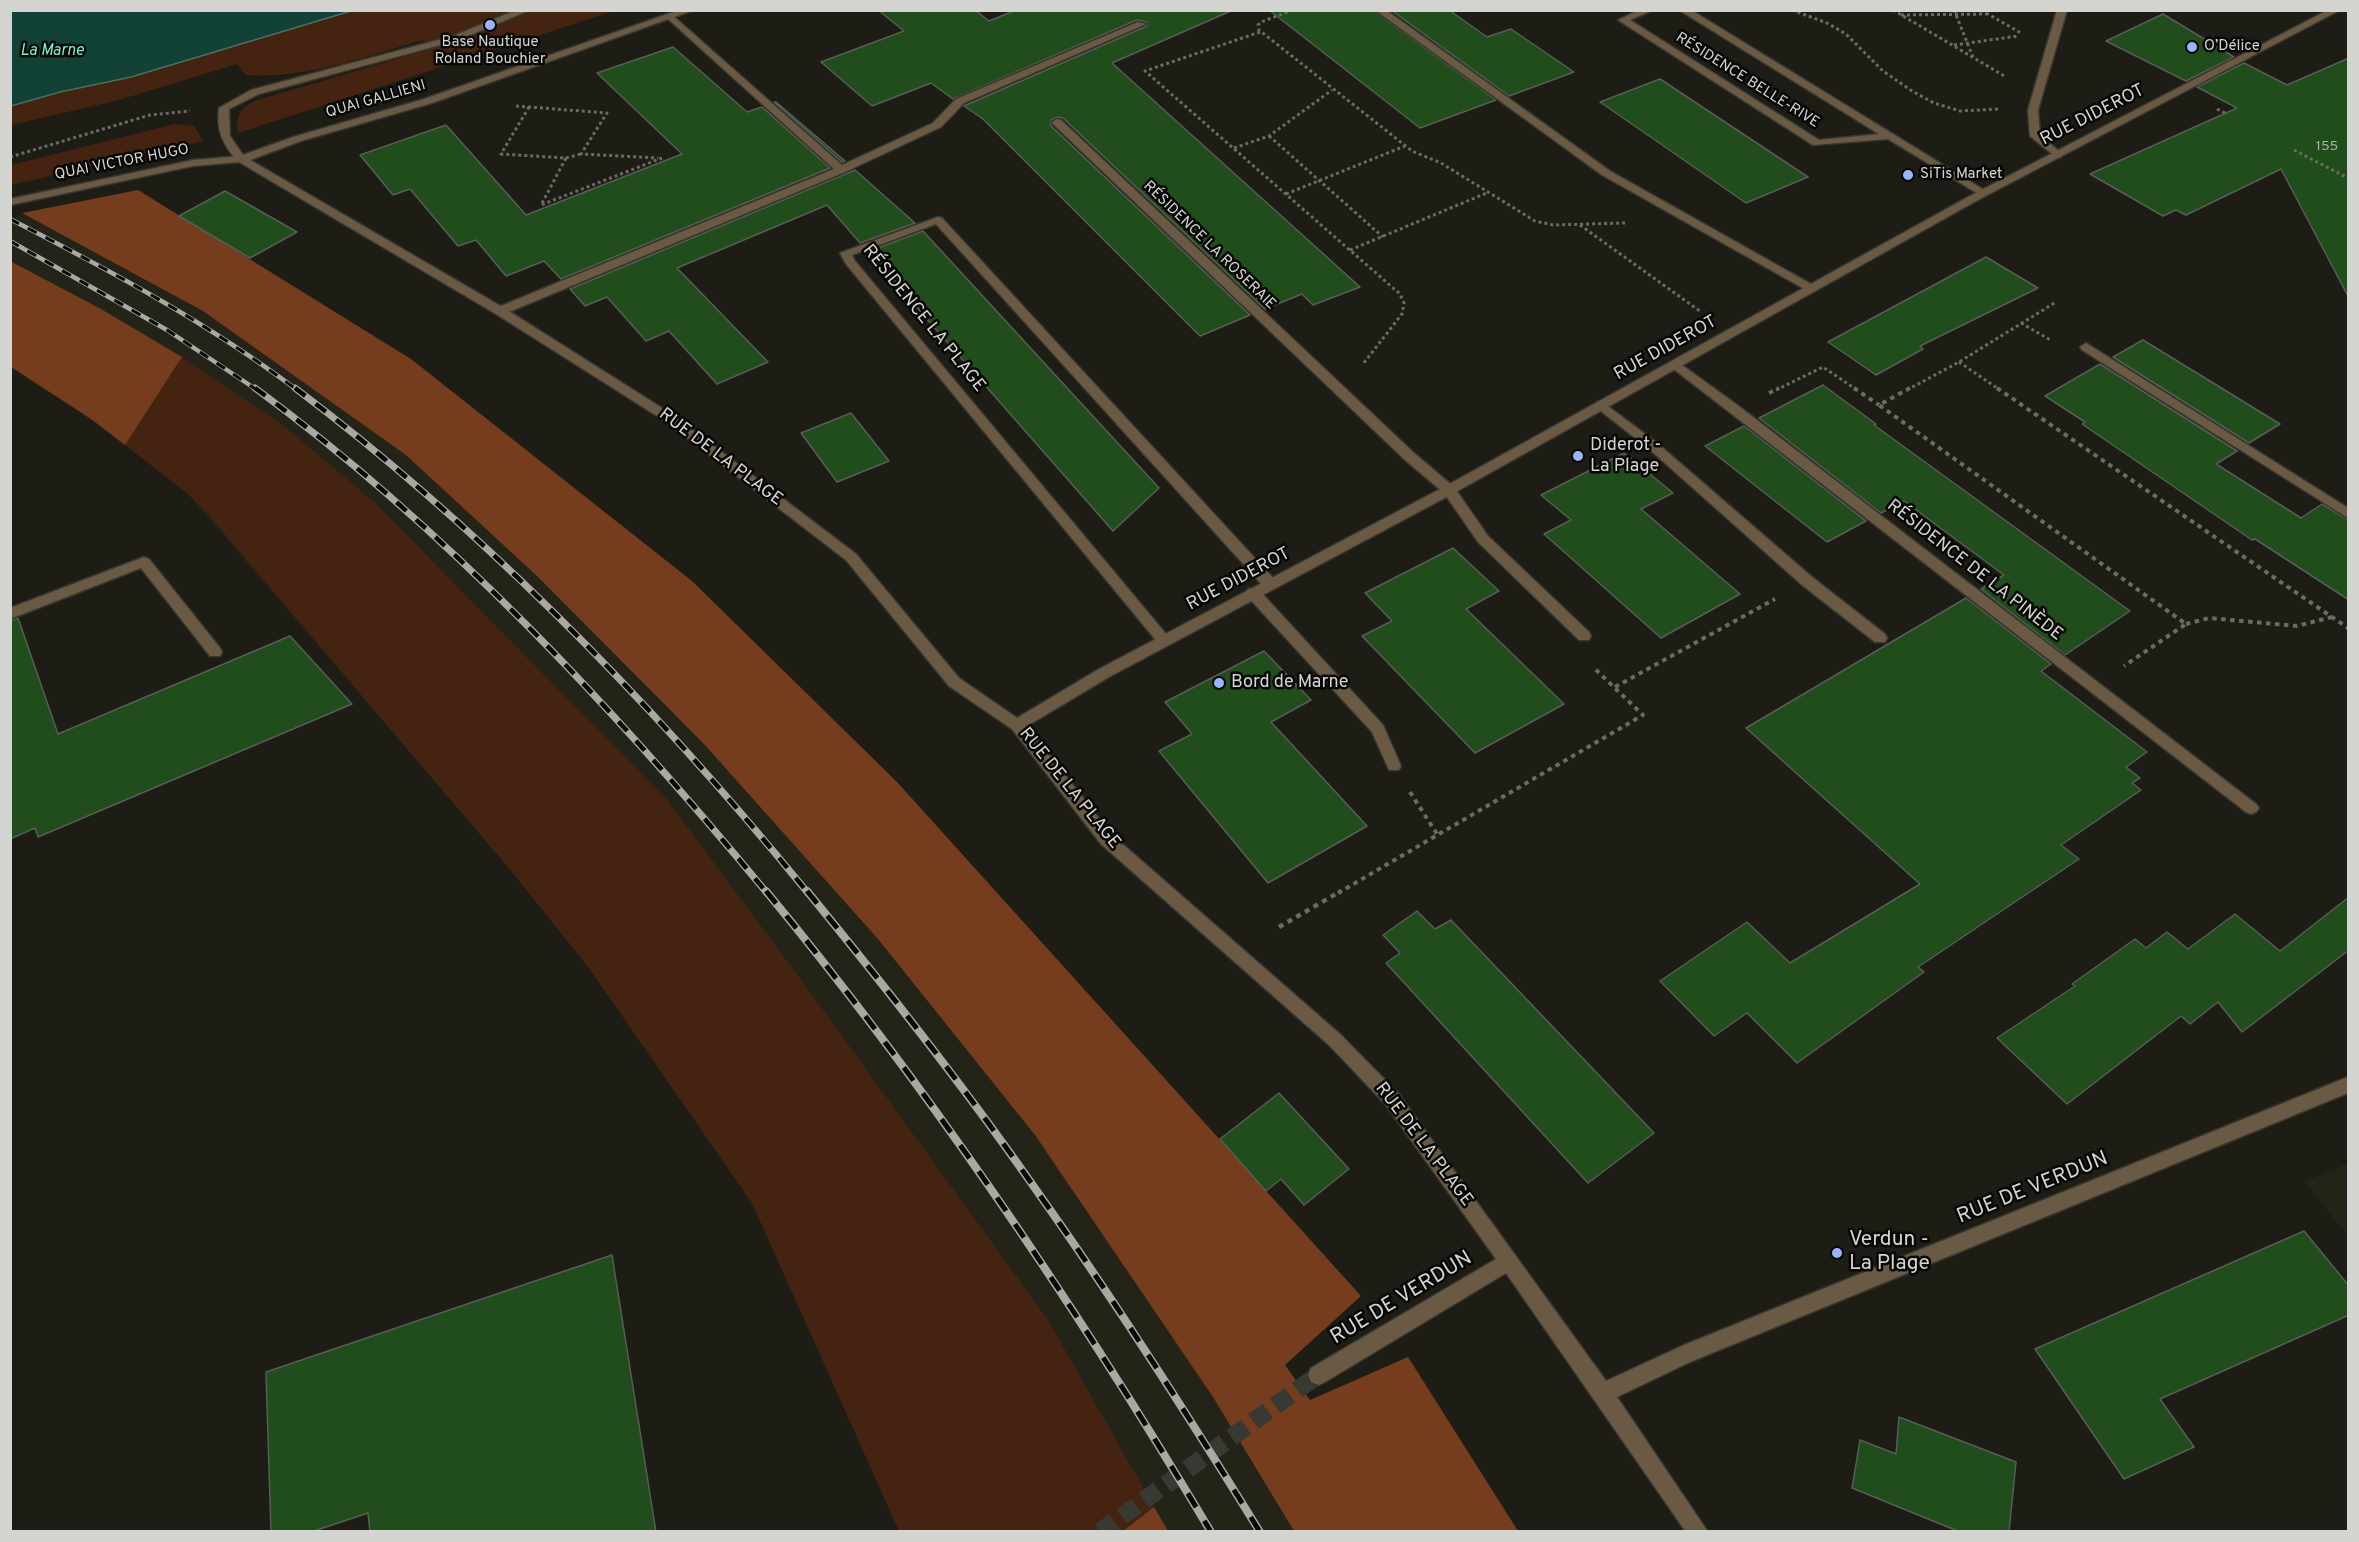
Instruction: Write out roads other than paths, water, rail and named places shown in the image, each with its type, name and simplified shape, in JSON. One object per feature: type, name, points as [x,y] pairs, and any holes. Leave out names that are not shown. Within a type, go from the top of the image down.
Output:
[{"type":"street","points":[[241,159],[228,143],[221,126],[224,108],[255,92],[456,38],[526,10]]},
{"type":"street","name":"QUAI GALLIENI","points":[[241,159],[450,94],[690,10]]},
{"type":"street","points":[[1380,10],[1606,173],[1812,288]]},
{"type":"street","name":"RÉSIDENCE BELLE-RIVE","points":[[1649,10],[1623,20],[1817,143],[1890,136]]},
{"type":"street","name":"RÉSIDENCE BELLE-RIVE","points":[[1683,10],[1984,193]]},
{"type":"street","points":[[2057,155],[2035,136],[2033,110],[2062,10]]},
{"type":"street","name":"RUE DIDEROT","points":[[1017,725],[1164,640],[1449,489],[1984,193],[2336,10]]},
{"type":"street","points":[[671,17],[841,170]]},
{"type":"street","points":[[500,311],[841,170],[937,125],[960,101],[1140,24]]},
{"type":"street","name":"RÉSIDENCE LA ROSERAIE","points":[[1057,122],[1409,456],[1449,489],[1483,539],[1584,636]]},
{"type":"street","name":"QUAI VICTOR HUGO","points":[[10,202],[194,163],[241,159]]},
{"type":"street","name":"RUE DE LA PLAGE","points":[[241,159],[500,311],[669,418],[851,557],[954,682],[1017,725],[1106,839],[1335,1040],[1392,1099],[1604,1393],[1698,1532]]},
{"type":"street","name":"RÉSIDENCE LA PLAGE","points":[[1164,640],[850,262],[846,253],[938,220],[1270,584]]},
{"type":"street","points":[[2086,347],[2349,514]]},
{"type":"street","name":"RÉSIDENCE DE LA PINÈDE","points":[[1674,364],[2251,808]]},
{"type":"street","points":[[1601,405],[1653,446],[1808,581],[1880,638]]},
{"type":"street","points":[[10,614],[144,562],[214,652]]},
{"type":"street","points":[[1253,593],[1378,729],[1394,766]]},
{"type":"street","name":"RUE DE VERDUN","points":[[1604,1393],[1684,1355],[2349,1084]]},
{"type":"street","name":"RUE DE VERDUN","points":[[1318,1375],[1509,1261]]},
{"type":"water","name":"La Marne","points":[[11,10],[351,11],[131,77],[60,92],[11,106]]},
{"type":"tunnel","points":[[1100,1532],[1318,1375]]},
{"type":"railway","points":[[10,219],[121,278],[193,320],[229,342],[297,390]]},
{"type":"railway","points":[[10,241],[167,330],[257,390]]},
{"type":"railway","points":[[255,388],[395,501],[526,625],[650,756],[767,893]]},
{"type":"railway","points":[[295,388],[366,443],[434,502],[566,625],[691,756],[808,893]]},
{"type":"railway","points":[[766,891],[886,1044],[1000,1203],[1109,1366],[1211,1532]]},
{"type":"railway","points":[[807,891],[926,1040],[1068,1235],[1260,1532]]},
{"type":"place","name":"Base Nautique Roland Bouchier","points":[[490,25]]},
{"type":"place","name":"O’Délice","points":[[2192,47]]},
{"type":"place","name":"SiTis Market","points":[[1908,175]]},
{"type":"place","name":"Diderot - La Plage","points":[[1578,456]]},
{"type":"place","name":"Bord de Marne","points":[[1219,683]]},
{"type":"place","name":"Verdun - La Plage","points":[[1837,1253]]}]
